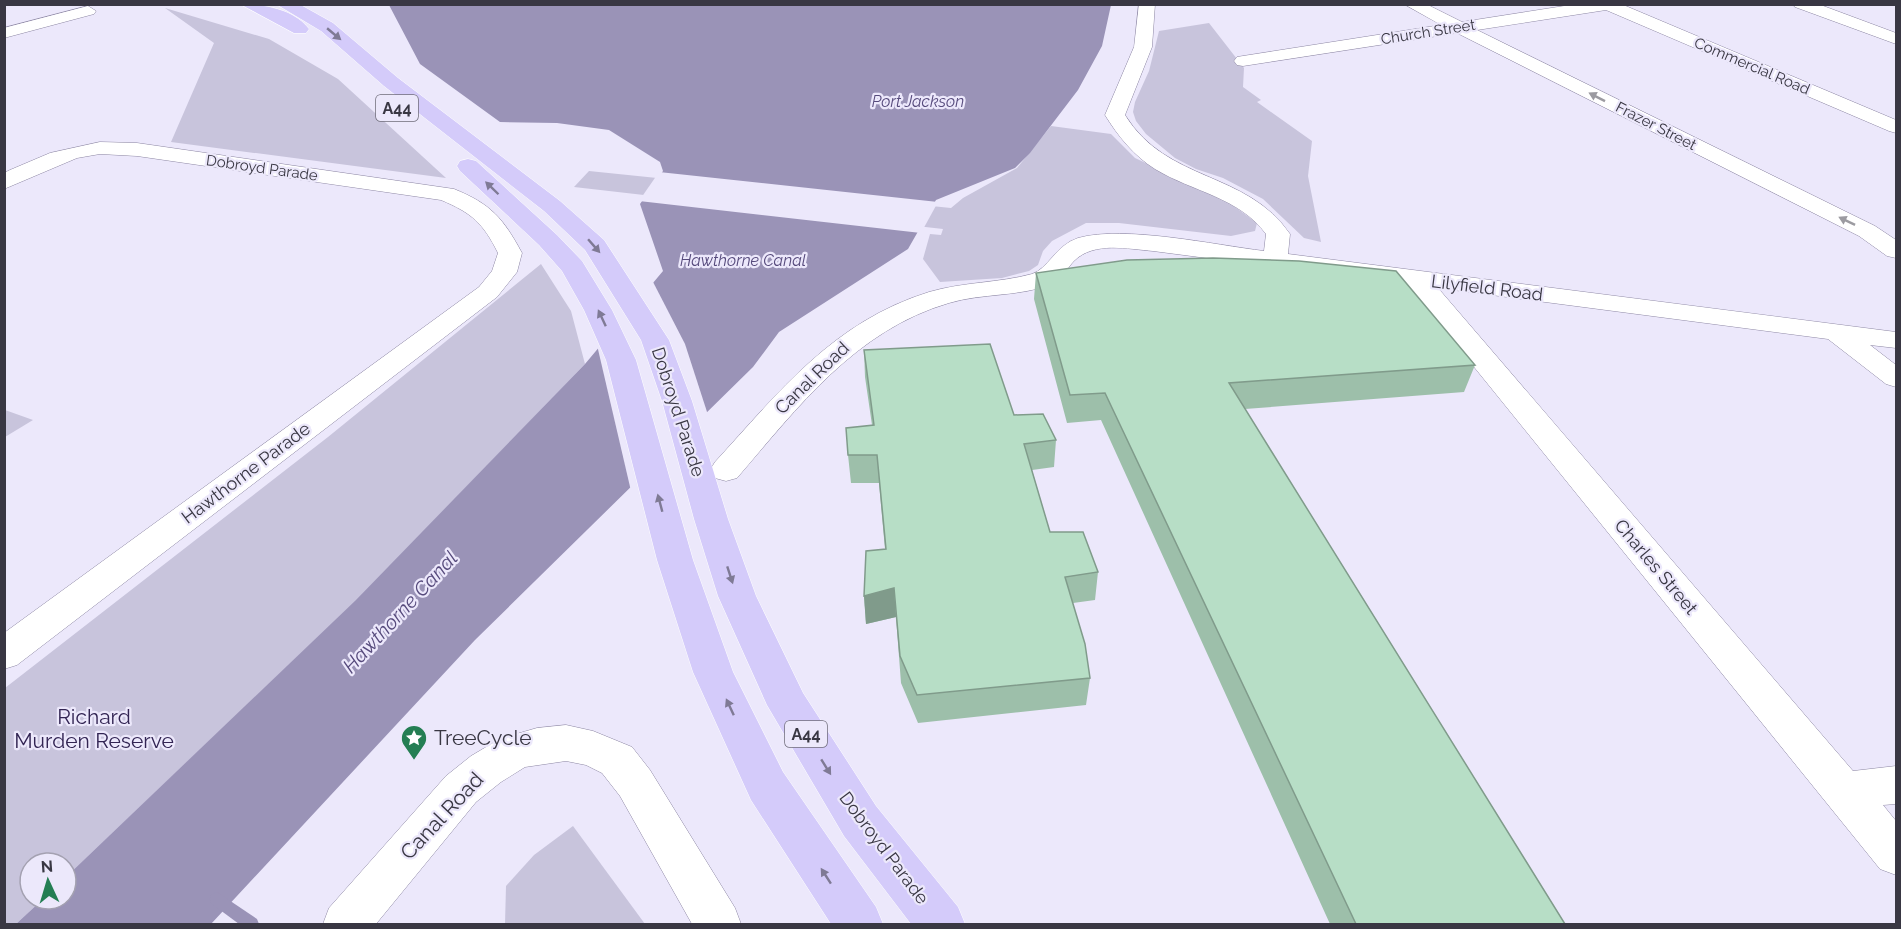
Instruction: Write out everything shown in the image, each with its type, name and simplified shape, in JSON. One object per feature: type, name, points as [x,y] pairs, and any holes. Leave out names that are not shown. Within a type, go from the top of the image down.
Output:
[{"type":"highway","name":"Dobroyd Parade","points":[[248,4],[278,16],[320,43],[482,178],[543,218],[595,245],[655,340],[678,401],[711,519],[737,596],[788,705],[860,821],[941,924]]},
{"type":"highway","name":"Dobroyd Parade","points":[[284,4],[327,27],[392,82],[543,218],[549,240],[573,267],[598,310],[621,360],[675,560],[713,672],[767,786],[859,924]]},
{"type":"street","points":[[1147,4],[1143,46],[1115,115],[1124,130],[1164,165],[1237,197],[1268,219],[1278,234],[1275,261]]},
{"type":"street","name":"Frazer Street","points":[[1412,4],[1892,244]]},
{"type":"street","name":"Church Street","points":[[1243,61],[1612,4]]},
{"type":"street","points":[[1802,4],[1896,39]]},
{"type":"street","name":"Commercial Road","points":[[1608,5],[1896,127]]},
{"type":"street","points":[[4,33],[88,11]]},
{"type":"street","name":"Dobroyd Parade","points":[[4,182],[57,156],[86,149],[118,148],[446,194],[476,206],[497,228],[510,253],[504,272],[488,292]]},
{"type":"street","name":"Lilyfield Road","points":[[1077,246],[1102,241],[1126,242],[1896,340]]},
{"type":"street","name":"Canal Road","points":[[726,470],[766,422],[838,350],[862,332],[903,310],[940,297],[1045,278],[1056,271],[1068,253],[1077,246]]},
{"type":"street","name":"Charles Street","points":[[1416,279],[1896,854]]},
{"type":"street","name":"Hawthorne Parade","points":[[4,654],[488,292]]},
{"type":"street","points":[[1835,332],[1896,378]]},
{"type":"street","name":"Canal Road","points":[[346,924],[461,789],[486,769],[513,753],[537,746],[566,743],[593,748],[617,760],[635,783],[718,924]]},
{"type":"street","points":[[1844,791],[1896,784]]},
{"type":"green space","points":[[165,8],[269,39],[338,79],[446,178],[171,142],[214,43]]},
{"type":"green space","points":[[1209,23],[1244,68],[1243,87],[1261,100],[1257,102],[1312,141],[1308,176],[1321,242],[1304,238],[1263,199],[1223,178],[1196,169],[1175,158],[1146,134],[1136,121],[1133,112],[1135,102],[1149,71],[1159,31]]},
{"type":"green space","points":[[1051,126],[1111,134],[1135,158],[1227,201],[1257,223],[1255,231],[1231,236],[1119,223],[1086,223],[1052,241],[1043,251],[1038,265],[1029,271],[1002,278],[940,282],[923,259],[930,234],[941,235],[943,229],[574,187],[589,171],[951,208],[963,198],[1017,168]]},
{"type":"green space","name":"Richard Murden Reserve","points":[[541,264],[571,311],[585,364],[356,601],[78,866],[78,851],[18,851],[18,911],[30,911],[16,924],[5,924],[5,688],[328,437]]},
{"type":"green space","points":[[5,410],[33,420],[5,437]]},
{"type":"green space","points":[[573,826],[645,924],[505,924],[506,886],[534,855]]},
{"type":"water","points":[[389,5],[1111,5],[1102,46],[1078,90],[1030,153],[1015,168],[936,200],[908,249],[779,332],[753,367],[475,640],[211,924],[16,924],[30,911],[78,911],[78,866],[356,600],[585,364],[663,271],[640,204],[663,171],[660,162],[609,130],[557,123],[500,122],[420,64]]},
{"type":"pier","points":[[659,172],[938,202],[921,233],[639,201]]},
{"type":"pier","points":[[652,280],[685,344],[708,415],[631,491],[597,345]]},
{"type":"building","points":[[1213,258],[1299,261],[1396,271],[1475,365],[1229,383],[1565,924],[1356,924],[1105,393],[1070,395],[1036,273],[1127,260]]},
{"type":"building","points":[[990,344],[1014,415],[1043,414],[1056,440],[1024,444],[1050,532],[1083,532],[1098,572],[1065,577],[1085,644],[1090,678],[917,695],[900,656],[894,588],[864,596],[866,551],[886,549],[877,455],[848,455],[846,428],[874,425],[864,350]]},
{"type":"waterway","points":[[217,899],[251,924]]},
{"type":"place","name":"TreeCycle","points":[[414,761]]},
{"type":"water label","name":"Port Jackson","points":[[918,101]]},
{"type":"water label","name":"Hawthorne Canal","points":[[743,260]]},
{"type":"water label","name":"Hawthorne Canal","points":[[400,612]]}]
